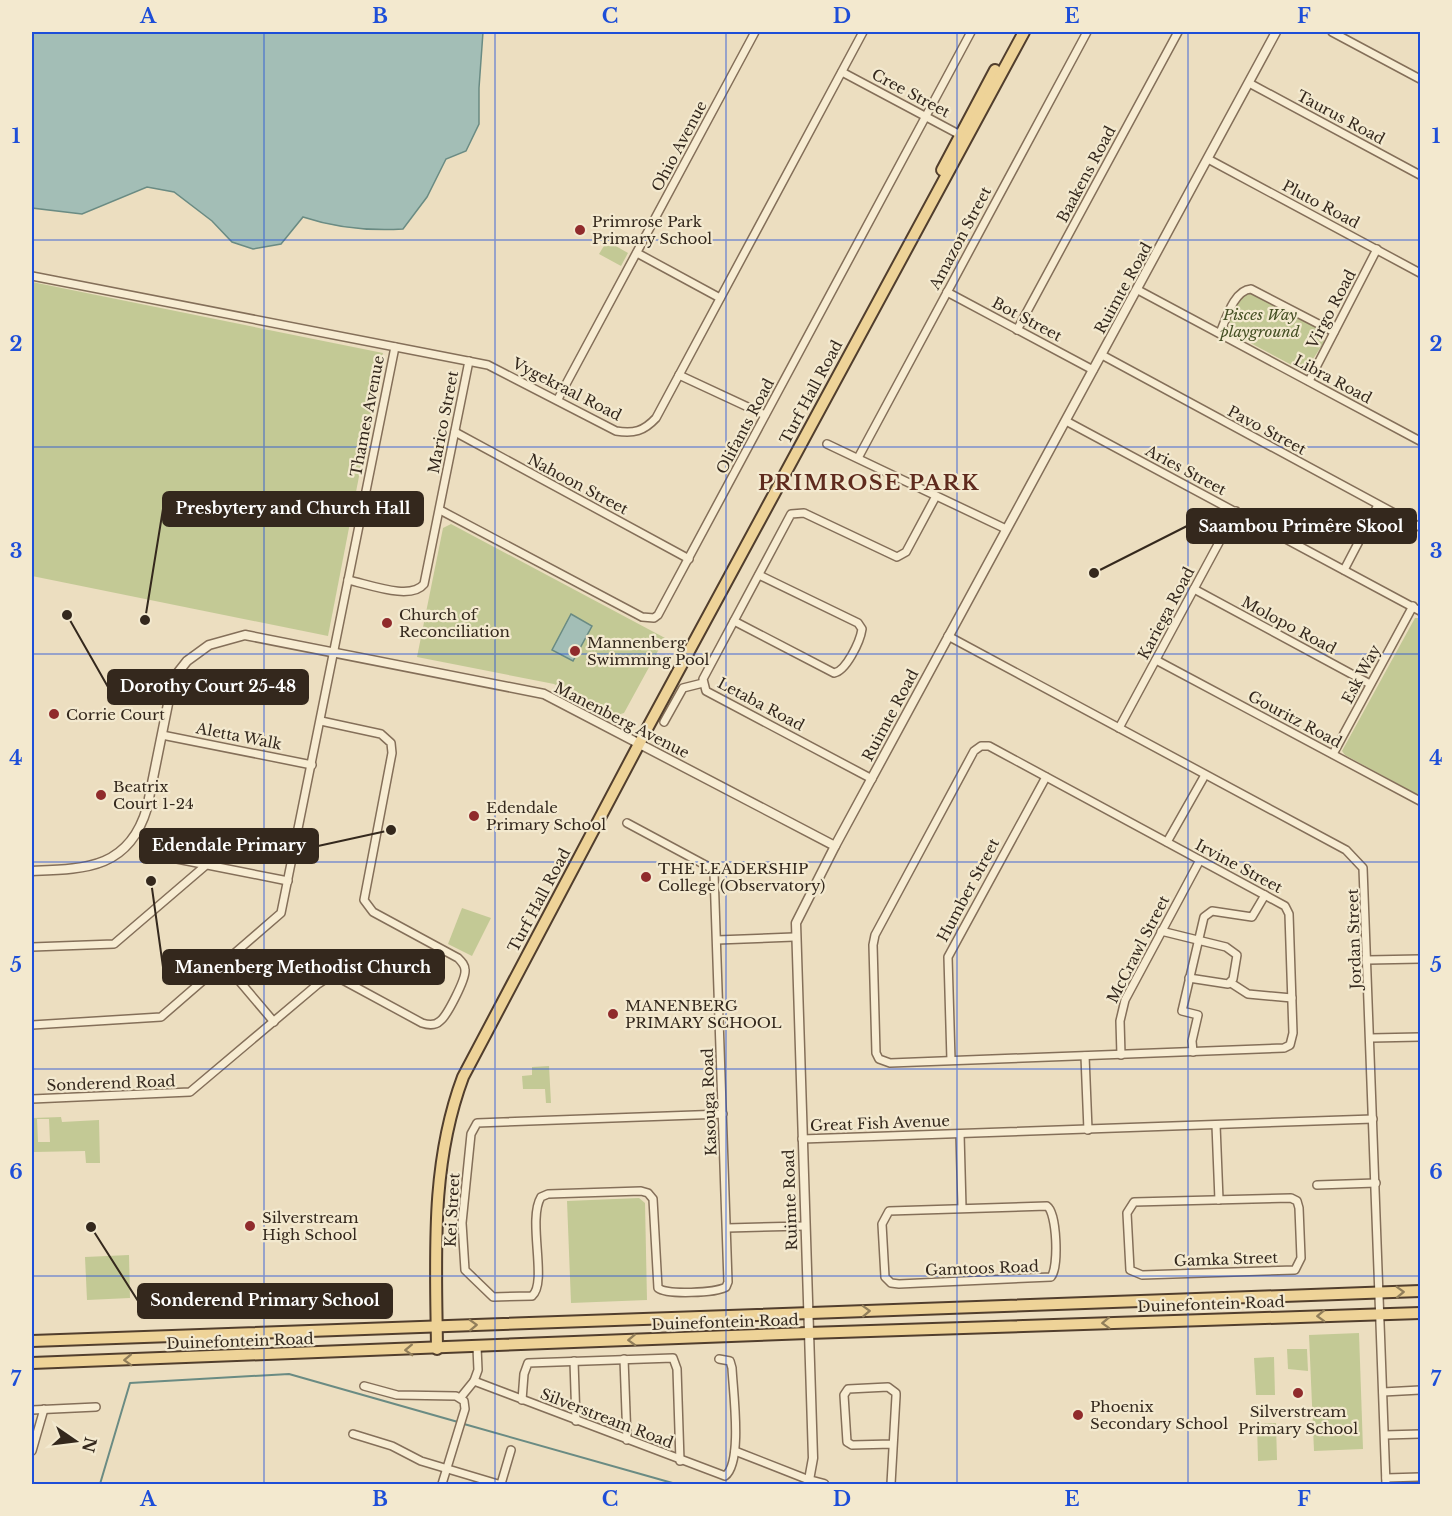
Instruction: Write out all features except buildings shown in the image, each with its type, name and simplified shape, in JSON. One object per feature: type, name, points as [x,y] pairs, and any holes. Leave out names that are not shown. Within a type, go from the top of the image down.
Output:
[{"type":"main road","name":"Turf Hall Road","points":[[436,1349],[437,1189],[444,1138],[456,1097],[472,1058],[909,241],[1016,32]]},
{"type":"main road","name":"Turf Hall Road","points":[[964,137],[1024,32]]},
{"type":"main road","name":"Duinefontein Road","points":[[32,1341],[1420,1291]]},
{"type":"main road","name":"Duinefontein Road","points":[[32,1363],[808,1333],[1420,1313]]},
{"type":"street","name":"Ohio Avenue","points":[[558,399],[755,32]]},
{"type":"street","name":"Vygekraal Road","points":[[32,276],[469,361],[496,368],[616,431],[637,432],[647,428],[656,418],[863,32]]},
{"type":"street","name":"Olifants Road","points":[[440,510],[648,619],[658,615],[971,32]]},
{"type":"street","name":"Amazon Street","points":[[858,458],[1087,32]]},
{"type":"street","name":"Baakens Road","points":[[1017,330],[1178,32]]},
{"type":"street","name":"Ruimte Road","points":[[808,1482],[813,1458],[794,937],[799,916],[948,636],[1138,290],[1276,32]]},
{"type":"street","points":[[1332,32],[1420,79]]},
{"type":"street","name":"Cree Street","points":[[842,72],[964,137]]},
{"type":"street","name":"Taurus Road","points":[[1249,83],[1420,175]]},
{"type":"street","name":"Pluto Road","points":[[1208,159],[1420,273]]},
{"type":"street","name":"Virgo Road","points":[[1308,381],[1377,249]]},
{"type":"street","points":[[637,253],[720,298]]},
{"type":"street","points":[[1220,333],[1238,296],[1248,289],[1259,291],[1334,332]]},
{"type":"street","name":"Libra Road","points":[[1138,290],[1420,441]]},
{"type":"street","name":"Bot Street","points":[[947,292],[1093,370]]},
{"type":"street","name":"Thames Avenue","points":[[32,1025],[161,1017],[278,918],[312,765],[395,347]]},
{"type":"street","name":"Pavo Street","points":[[1102,355],[1420,527]]},
{"type":"street","name":"Marico Street","points":[[348,580],[407,593],[420,589],[427,576],[469,361]]},
{"type":"street","points":[[679,375],[765,416]]},
{"type":"street","name":"Aries Street","points":[[1066,421],[1420,611]]},
{"type":"street","name":"Nahoon Street","points":[[455,432],[689,559]]},
{"type":"street","points":[[827,444],[1006,529]]},
{"type":"street","name":"Letaba Road","points":[[872,779],[706,691],[703,683],[788,518],[793,513],[804,513],[897,557],[906,552],[936,496]]},
{"type":"street","points":[[1344,570],[1378,505]]},
{"type":"street","name":"Kariega Road","points":[[1119,728],[1236,511]]},
{"type":"street","points":[[734,621],[834,673],[841,670],[860,638],[862,629],[858,622],[759,575]]},
{"type":"street","name":"Molopo Road","points":[[1194,589],[1370,684]]},
{"type":"street","name":"Esk Way","points":[[1333,754],[1413,606]]},
{"type":"street","name":"Manenberg Avenue","points":[[32,871],[80,869],[100,864],[117,854],[138,831],[147,808],[172,686],[179,670],[193,656],[216,641],[231,636],[251,635],[535,692],[567,704],[835,846]]},
{"type":"street","name":"Jordan Street","points":[[948,636],[1347,850],[1356,859],[1365,878],[1386,1481]]},
{"type":"street","name":"Gouritz Road","points":[[1156,660],[1420,801]]},
{"type":"street","points":[[664,723],[683,688],[703,683]]},
{"type":"street","name":"Sonderend Road","points":[[32,1099],[185,1093],[195,1089],[324,979],[335,976],[422,1023],[434,1024],[445,1016],[465,973],[463,964],[458,958],[373,912],[366,904],[364,891],[392,753],[391,744],[381,734],[321,721]]},
{"type":"street","name":"Aletta Walk","points":[[162,735],[312,765]]},
{"type":"street","name":"Irvine Street","points":[[989,746],[1167,842],[1266,895],[1285,906],[1288,911],[1293,1039],[1289,1047],[887,1062],[876,1055],[873,945],[875,935],[977,747],[989,746]]},
{"type":"street","points":[[1167,842],[1205,775]]},
{"type":"street","name":"Humber Street","points":[[951,1060],[948,957],[1046,777]]},
{"type":"street","name":"Kasouga Road","points":[[627,823],[712,869],[715,878],[729,1275],[726,1287]]},
{"type":"street","points":[[138,831],[167,857],[288,881]]},
{"type":"street","name":"McCrawl Street","points":[[1121,1055],[1119,1030],[1122,1007],[1200,860]]},
{"type":"street","points":[[32,947],[114,944],[205,866]]},
{"type":"street","points":[[1194,1052],[1192,1041],[1198,1015],[1182,1011],[1203,920],[1209,912],[1252,917],[1266,895]]},
{"type":"street","points":[[1161,931],[1235,952],[1238,960],[1231,982]]},
{"type":"street","points":[[717,940],[794,937]]},
{"type":"street","points":[[1368,960],[1420,959]]},
{"type":"street","points":[[224,963],[274,1022]]},
{"type":"street","points":[[1189,978],[1220,984],[1231,982],[1248,994],[1292,998]]},
{"type":"street","points":[[1371,1038],[1420,1037]]},
{"type":"street","points":[[1085,1056],[1088,1130]]},
{"type":"street","name":"Kei Street","points":[[723,1114],[477,1124],[471,1134],[462,1223],[463,1264],[468,1275],[495,1298],[530,1297],[538,1289],[536,1229],[541,1197],[548,1194],[645,1192],[651,1195],[653,1202],[658,1288],[669,1293],[716,1291],[726,1287]]},
{"type":"street","name":"Great Fish Avenue","points":[[802,1139],[1373,1119]]},
{"type":"street","points":[[1216,1125],[1219,1200]]},
{"type":"street","name":"Great Fish Avenue","points":[[960,1134],[962,1208]]},
{"type":"street","points":[[1317,1185],[1376,1183]]},
{"type":"street","name":"Gamka Street","points":[[1294,1199],[1299,1208],[1301,1258],[1299,1266],[1291,1271],[1142,1275],[1130,1270],[1127,1213],[1130,1205],[1138,1202],[1219,1200],[1294,1199]]},
{"type":"street","name":"Gamtoos Road","points":[[1042,1205],[1050,1208],[1054,1215],[1054,1275],[1044,1280],[1011,1281],[899,1284],[887,1280],[884,1272],[882,1224],[885,1215],[894,1210],[962,1208],[1042,1205]]},
{"type":"street","points":[[727,1228],[805,1226]]},
{"type":"street","points":[[363,1386],[397,1395],[460,1397],[474,1382],[478,1370],[477,1347]]},
{"type":"street","points":[[522,1400],[524,1374],[528,1364],[669,1357],[675,1361],[680,1461]]},
{"type":"street","points":[[624,1359],[627,1440]]},
{"type":"street","name":"Silverstream Road","points":[[474,1382],[725,1476],[733,1466],[735,1451],[731,1363],[728,1359],[719,1359]]},
{"type":"street","points":[[574,1361],[576,1421]]},
{"type":"street","points":[[891,1485],[896,1396],[894,1390],[888,1387],[846,1391],[847,1442],[852,1445],[893,1444]]},
{"type":"street","points":[[1383,1392],[1420,1390]]},
{"type":"street","points":[[441,1485],[463,1416],[465,1404],[460,1397]]},
{"type":"street","points":[[32,1410],[96,1407]]},
{"type":"street","points":[[32,1451],[44,1409]]},
{"type":"street","points":[[353,1434],[392,1446],[421,1461],[499,1485],[511,1450]]},
{"type":"street","points":[[1385,1435],[1420,1434]]},
{"type":"street","points":[[735,1451],[808,1482],[824,1485]]},
{"type":"street","points":[[1386,1481],[1420,1477]]},
{"type":"green space","points":[[607,241],[628,253],[621,266],[599,254]]},
{"type":"green space","points":[[32,282],[383,353],[328,636],[32,576]]},
{"type":"green space","name":"Pisces Way playground","points":[[1249,293],[1322,330],[1324,342],[1306,370],[1303,371],[1228,331],[1234,309]]},
{"type":"green space","points":[[451,524],[665,638],[624,713],[614,716],[554,684],[417,657],[443,528]]},
{"type":"green space","points":[[1415,618],[1420,618],[1420,796],[1345,755],[1342,751]]},
{"type":"green space","points":[[462,908],[491,918],[472,956],[448,944]]},
{"type":"green space","points":[[549,1066],[551,1103],[546,1103],[545,1089],[523,1089],[522,1076],[532,1075],[532,1067]]},
{"type":"green space","points":[[61,1117],[62,1122],[99,1120],[100,1163],[86,1163],[85,1151],[34,1152],[33,1118]],"holes":[[[37,1119],[49,1119],[50,1142],[38,1142]]]},
{"type":"green space","points":[[639,1198],[645,1203],[647,1300],[571,1303],[567,1201]]},
{"type":"green space","points":[[129,1255],[130,1298],[87,1300],[85,1257]]},
{"type":"green space","points":[[1359,1333],[1363,1449],[1314,1451],[1309,1335]]},
{"type":"green space","points":[[1287,1349],[1307,1349],[1308,1371],[1288,1369]]},
{"type":"green space","points":[[1274,1357],[1275,1395],[1256,1395],[1254,1358]]},
{"type":"green space","points":[[1276,1423],[1277,1460],[1258,1461],[1257,1424]]},
{"type":"water","points":[[32,32],[483,32],[479,124],[466,151],[446,159],[427,197],[403,229],[353,228],[303,217],[281,244],[253,249],[232,242],[212,221],[174,192],[147,187],[82,214],[32,208]]},
{"type":"water","points":[[571,614],[592,626],[573,661],[552,650]]},
{"type":"waterway","points":[[100,1484],[130,1383],[289,1374],[458,1422]]},
{"type":"waterway","points":[[464,1424],[676,1484]]},
{"type":"place","name":"Primrose Park Primary School","points":[[580,230]]},
{"type":"place","name":"Saambou Primêre Skool","points":[[1094,573]]},
{"type":"place","name":"Dorothy Court 25-48","points":[[67,615]]},
{"type":"place","name":"Presbytery and Church Hall","points":[[145,620]]},
{"type":"place","name":"Church of Reconciliation","points":[[387,623]]},
{"type":"place","name":"Mannenberg Swimming Pool","points":[[575,651]]},
{"type":"place","name":"Corrie Court","points":[[54,714]]},
{"type":"place","name":"Beatrix Court 1-24","points":[[101,795]]},
{"type":"place","name":"Edendale Primary School","points":[[474,816]]},
{"type":"place","name":"Edendale Primary","points":[[391,830]]},
{"type":"place","name":"THE LEADERSHIP College (Observatory)","points":[[646,877]]},
{"type":"place","name":"Manenberg Methodist Church","points":[[151,881]]},
{"type":"place","name":"MANENBERG PRIMARY SCHOOL","points":[[613,1014]]},
{"type":"place","name":"Silverstream High School","points":[[250,1226]]},
{"type":"place","name":"Sonderend Primary School","points":[[91,1227]]},
{"type":"place","name":"Silverstream Primary School","points":[[1298,1393]]},
{"type":"place","name":"Phoenix Secondary School","points":[[1078,1415]]},
{"type":"district","name":"PRIMROSE PARK","points":[[869,483]]}]
